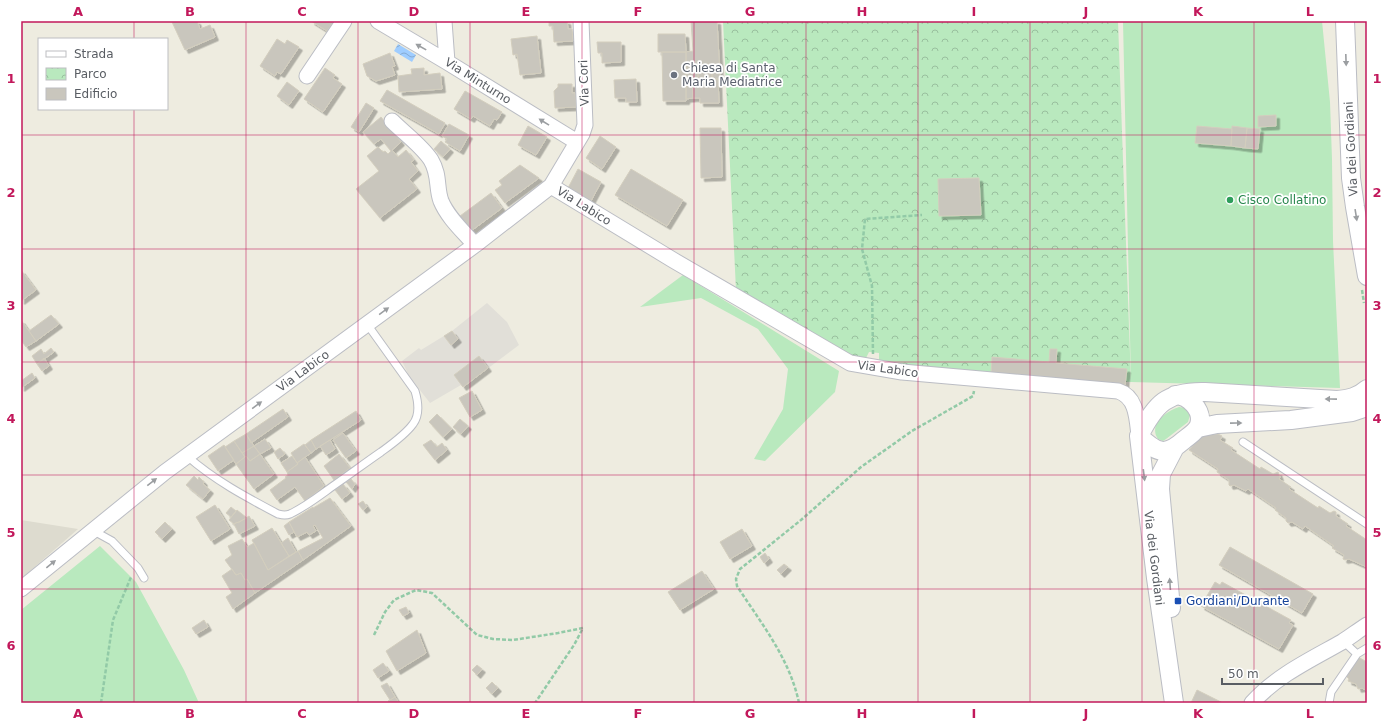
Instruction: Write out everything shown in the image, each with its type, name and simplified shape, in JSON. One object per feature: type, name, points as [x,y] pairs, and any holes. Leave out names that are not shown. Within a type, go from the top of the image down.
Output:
[{"type":"street","points":[[307,76],[344,21]]},
{"type":"street","name":"Via Minturno","points":[[378,21],[577,142]]},
{"type":"street","points":[[444,21],[447,62]]},
{"type":"street","name":"Via Cori","points":[[551,186],[584,130],[586,122],[581,21]]},
{"type":"street","name":"Via dei Gordiani","points":[[1345,21],[1351,178],[1367,276]]},
{"type":"street","points":[[392,121],[430,160],[437,176],[440,198],[443,204],[451,217],[475,245]]},
{"type":"street","name":"Via Labico","points":[[21,589],[92,530],[187,456],[475,245],[551,186],[673,260],[850,363],[871,368],[902,372],[1121,392],[1128,397],[1134,406],[1139,436]]},
{"type":"street","points":[[1367,389],[1358,395],[1344,399],[1192,391],[1175,395],[1162,403],[1153,411],[1139,436],[1156,449],[1166,451],[1174,449],[1198,428],[1216,424],[1291,420],[1352,412],[1367,407]]},
{"type":"street","points":[[1175,395],[1185,397],[1196,406],[1200,417],[1198,428]]},
{"type":"street","name":"Via dei Gordiani","points":[[1139,436],[1157,585],[1174,703]]},
{"type":"street","name":"Via dei Gordiani","points":[[1171,679],[1171,600],[1160,489],[1161,474],[1174,449]]},
{"type":"street","points":[[1252,703],[1276,681],[1343,641],[1367,624]]},
{"type":"lane","points":[[187,456],[204,471],[247,498],[278,514],[288,515],[300,509],[391,444],[414,423],[418,410],[418,402],[415,391],[367,324]]},
{"type":"lane","points":[[1243,442],[1367,524]]},
{"type":"lane","points":[[92,530],[112,541],[138,568],[144,578]]},
{"type":"lane","points":[[1343,641],[1357,654]]},
{"type":"lane","points":[[1329,703],[1331,692],[1357,654],[1367,648]]},
{"type":"path","points":[[871,368],[874,336],[872,286],[862,249],[865,219],[922,215]]},
{"type":"path","points":[[799,703],[792,676],[781,653],[737,586],[736,579],[740,569],[801,520],[861,467],[912,430],[973,396],[975,379]]},
{"type":"path","points":[[101,703],[113,620],[131,577],[138,568]]},
{"type":"path","points":[[374,635],[385,612],[394,600],[416,590],[432,593],[477,635],[493,639],[513,640],[583,628],[574,645],[535,703]]},
{"type":"shaded area","points":[[487,303],[507,322],[519,345],[463,387],[461,385],[430,403],[409,376],[402,361],[419,348],[421,350],[452,331]]},
{"type":"shaded area","points":[[21,520],[78,529],[21,579]]},
{"type":"green space","points":[[723,21],[1118,21],[1131,382],[985,373],[879,363],[879,353],[869,352],[865,360],[847,356],[736,290]]},
{"type":"green space","name":"Cisco Collatino","points":[[1123,21],[1322,21],[1330,102],[1333,241],[1340,388],[1131,382]]},
{"type":"green space","points":[[683,275],[839,371],[835,392],[765,461],[754,459],[783,409],[788,369],[758,329],[701,298],[640,307]]},
{"type":"green space","points":[[1179,407],[1185,408],[1190,415],[1188,422],[1163,441],[1158,439],[1155,434],[1155,429],[1160,419],[1164,415]]},
{"type":"green space","points":[[100,546],[136,582],[184,670],[199,703],[21,703],[21,610]]},
{"type":"water","points":[[398,44],[416,55],[412,62],[394,51]]},
{"type":"building","points":[[197,21],[200,29],[210,25],[215,37],[185,50],[172,22]]},
{"type":"building","points":[[311,21],[334,21],[327,31]]},
{"type":"building","points":[[549,21],[567,21],[568,29],[572,29],[573,41],[554,42],[553,26],[549,26]]},
{"type":"building","points":[[691,21],[717,21],[720,77],[718,79],[712,79],[712,64],[698,65],[698,79],[692,79],[693,98],[686,99],[686,52],[693,51]]},
{"type":"building","points":[[658,34],[685,34],[686,52],[658,52]]},
{"type":"building","points":[[537,36],[541,73],[520,75],[517,54],[513,55],[511,39]]},
{"type":"building","points":[[277,39],[285,44],[287,40],[299,47],[281,74],[277,72],[275,76],[260,66]]},
{"type":"building","points":[[597,42],[621,42],[621,62],[602,63],[602,53],[598,53]]},
{"type":"building","name":"Chiesa di Santa Maria Mediatrice","points":[[662,52],[686,52],[686,101],[663,101]]},
{"type":"building","points":[[390,53],[395,66],[392,67],[395,75],[376,81],[367,76],[363,64]]},
{"type":"building","points":[[712,64],[712,79],[718,79],[719,103],[700,103],[700,98],[693,98],[692,79],[698,79],[698,65]]},
{"type":"building","points":[[325,68],[335,75],[333,78],[342,84],[323,112],[304,99]]},
{"type":"building","points":[[424,68],[424,75],[440,73],[442,89],[399,92],[398,76],[412,74],[411,69]]},
{"type":"building","points":[[636,79],[637,102],[626,102],[626,98],[615,98],[614,80]]},
{"type":"building","points":[[287,82],[299,91],[289,105],[277,96]]},
{"type":"building","points":[[558,84],[572,84],[572,93],[575,93],[576,107],[555,108],[554,91],[558,87]]},
{"type":"building","points":[[387,90],[445,123],[439,134],[380,101]]},
{"type":"building","points":[[465,91],[502,112],[497,120],[494,119],[490,126],[473,116],[471,119],[454,109]]},
{"type":"building","points":[[366,103],[374,108],[359,132],[351,127]]},
{"type":"building","points":[[1276,115],[1276,126],[1258,127],[1258,116]]},
{"type":"building","points":[[381,117],[401,142],[392,150],[398,157],[406,150],[414,160],[411,162],[418,171],[409,179],[417,189],[380,218],[356,189],[379,171],[367,156],[378,147],[383,152],[385,151],[388,154],[391,151],[381,139],[374,144],[363,132]]},
{"type":"building","points":[[449,124],[469,135],[460,151],[445,142],[447,139],[442,136]]},
{"type":"building","points":[[528,126],[547,137],[536,155],[518,145]]},
{"type":"building","points":[[1197,126],[1232,129],[1231,146],[1195,143]]},
{"type":"building","points":[[1232,126],[1247,128],[1245,148],[1231,146]]},
{"type":"building","points":[[700,128],[721,128],[722,177],[701,178]]},
{"type":"building","points":[[1247,128],[1260,129],[1258,149],[1245,148]]},
{"type":"building","points":[[600,136],[616,147],[602,169],[586,158]]},
{"type":"building","points":[[441,141],[450,149],[443,157],[434,149]]},
{"type":"building","points":[[520,165],[539,178],[505,203],[495,190],[502,185],[499,181]]},
{"type":"building","points":[[578,169],[601,182],[591,201],[568,188]]},
{"type":"building","points":[[631,169],[683,200],[667,226],[615,195]]},
{"type":"building","points":[[979,178],[981,215],[939,216],[938,179]]},
{"type":"building","points":[[491,193],[502,208],[471,231],[460,216]]},
{"type":"building","points":[[21,270],[36,290],[21,301]]},
{"type":"building","points":[[51,315],[59,324],[36,341],[29,331]]},
{"type":"building","points":[[21,320],[36,341],[26,347],[21,340]]},
{"type":"building","points":[[452,331],[458,339],[451,345],[444,336]]},
{"type":"building","points":[[51,348],[54,352],[37,364],[32,356],[41,349],[44,354]]},
{"type":"building","points":[[1050,349],[1057,349],[1056,363],[1127,369],[1125,385],[991,374],[992,357],[1049,362]]},
{"type":"building","points":[[479,356],[488,368],[463,387],[454,375]]},
{"type":"building","points":[[44,358],[49,366],[42,371],[37,364]]},
{"type":"building","points":[[32,373],[35,378],[21,388],[21,381]]},
{"type":"building","points":[[472,391],[482,410],[470,417],[459,398]]},
{"type":"building","points":[[283,409],[288,417],[251,443],[246,434]]},
{"type":"building","points":[[356,411],[361,420],[316,449],[311,440]]},
{"type":"building","points":[[437,414],[452,429],[443,437],[429,422]]},
{"type":"building","points":[[460,419],[468,426],[461,434],[453,427]]},
{"type":"building","points":[[343,433],[356,451],[346,458],[333,440]]},
{"type":"building","points":[[246,434],[254,446],[242,453],[234,441]]},
{"type":"building","points":[[1218,434],[1222,436],[1220,440],[1233,448],[1231,450],[1260,469],[1261,467],[1273,474],[1278,472],[1280,477],[1279,479],[1291,487],[1289,489],[1318,508],[1319,506],[1330,513],[1334,511],[1336,512],[1336,516],[1348,524],[1346,526],[1367,540],[1367,567],[1349,559],[1343,559],[1344,555],[1332,548],[1334,546],[1305,526],[1303,529],[1292,522],[1288,523],[1286,518],[1275,510],[1276,508],[1248,489],[1246,491],[1234,485],[1230,486],[1229,480],[1217,472],[1218,469],[1189,450],[1202,435]]},
{"type":"building","points":[[265,439],[271,448],[260,454],[254,446]]},
{"type":"building","points":[[311,440],[316,449],[311,453],[305,445]]},
{"type":"building","points":[[330,440],[335,449],[326,455],[320,446]]},
{"type":"building","points":[[431,440],[437,447],[442,443],[447,450],[435,460],[423,445]]},
{"type":"building","points":[[234,441],[245,457],[236,464],[225,447]]},
{"type":"building","points":[[304,444],[311,453],[297,463],[291,453]]},
{"type":"building","points":[[224,445],[234,460],[218,471],[208,456]]},
{"type":"building","points":[[254,446],[260,454],[250,461],[242,453]]},
{"type":"building","points":[[280,448],[285,454],[278,459],[274,452]]},
{"type":"building","points":[[260,454],[274,474],[254,489],[236,464],[246,456],[250,461]]},
{"type":"building","points":[[339,454],[350,468],[334,480],[324,466]]},
{"type":"building","points":[[292,456],[298,464],[287,472],[281,463]]},
{"type":"building","points":[[305,457],[324,486],[305,501],[295,487],[277,500],[270,490],[286,478],[285,477],[288,475],[287,472]]},
{"type":"building","points":[[194,476],[198,480],[199,477],[204,482],[203,484],[210,490],[203,499],[186,485]]},
{"type":"building","points":[[351,479],[355,484],[352,489],[346,482]]},
{"type":"building","points":[[343,484],[350,493],[342,499],[335,490]]},
{"type":"building","points":[[330,498],[351,526],[303,560],[298,551],[323,538],[315,525],[313,526],[316,531],[309,535],[307,532],[297,537],[289,522]]},
{"type":"building","points":[[363,501],[367,507],[363,510],[358,504]]},
{"type":"building","points":[[215,505],[230,529],[211,541],[196,517]]},
{"type":"building","points":[[231,507],[236,511],[231,517],[226,513]]},
{"type":"building","points":[[237,510],[247,518],[234,524],[229,520]]},
{"type":"building","points":[[249,516],[255,526],[239,534],[234,524]]},
{"type":"building","points":[[165,522],[172,529],[162,539],[155,532]]},
{"type":"building","points":[[289,522],[294,532],[289,535],[284,526]]},
{"type":"building","points":[[272,528],[289,556],[268,570],[252,540]]},
{"type":"building","points":[[742,529],[752,546],[730,559],[720,542]]},
{"type":"building","points":[[288,538],[296,552],[289,556],[281,543]]},
{"type":"building","points":[[242,539],[247,547],[254,543],[268,570],[298,551],[303,560],[255,593],[247,579],[245,580],[241,573],[236,575],[225,560],[232,555],[228,546]]},
{"type":"building","points":[[1230,547],[1313,594],[1302,613],[1219,565]]},
{"type":"building","points":[[765,553],[769,559],[764,563],[760,557]]},
{"type":"building","points":[[784,564],[788,567],[781,574],[777,570]]},
{"type":"building","points":[[232,569],[236,575],[241,573],[245,580],[247,579],[255,593],[233,609],[226,597],[232,593],[222,576]]},
{"type":"building","points":[[702,571],[714,589],[680,610],[668,592]]},
{"type":"building","points":[[1215,582],[1220,585],[1222,582],[1291,620],[1289,623],[1293,625],[1279,649],[1201,606]]},
{"type":"building","points":[[406,607],[409,613],[403,616],[399,610]]},
{"type":"building","points":[[204,620],[208,627],[196,634],[192,628]]},
{"type":"building","points":[[417,630],[426,653],[397,671],[386,651]]},
{"type":"building","points":[[1358,657],[1367,662],[1367,691],[1362,688],[1358,689],[1356,684],[1348,681],[1349,679],[1346,676]]},
{"type":"building","points":[[383,663],[389,671],[378,678],[373,670]]},
{"type":"building","points":[[477,665],[482,669],[477,675],[472,670]]},
{"type":"building","points":[[492,682],[498,688],[492,694],[486,688]]},
{"type":"building","points":[[387,683],[395,697],[390,700],[381,686]]},
{"type":"building","points":[[1197,690],[1223,703],[1191,703]]},
{"type":"building","points":[[395,697],[399,703],[390,703],[388,701]]},
{"type":"place","name":"Chiesa di Santa Maria Mediatrice","points":[[674,75]]},
{"type":"place","name":"Cisco Collatino","points":[[1230,200]]},
{"type":"place","name":"Gordiani/Durante","points":[[1178,601]]}]
